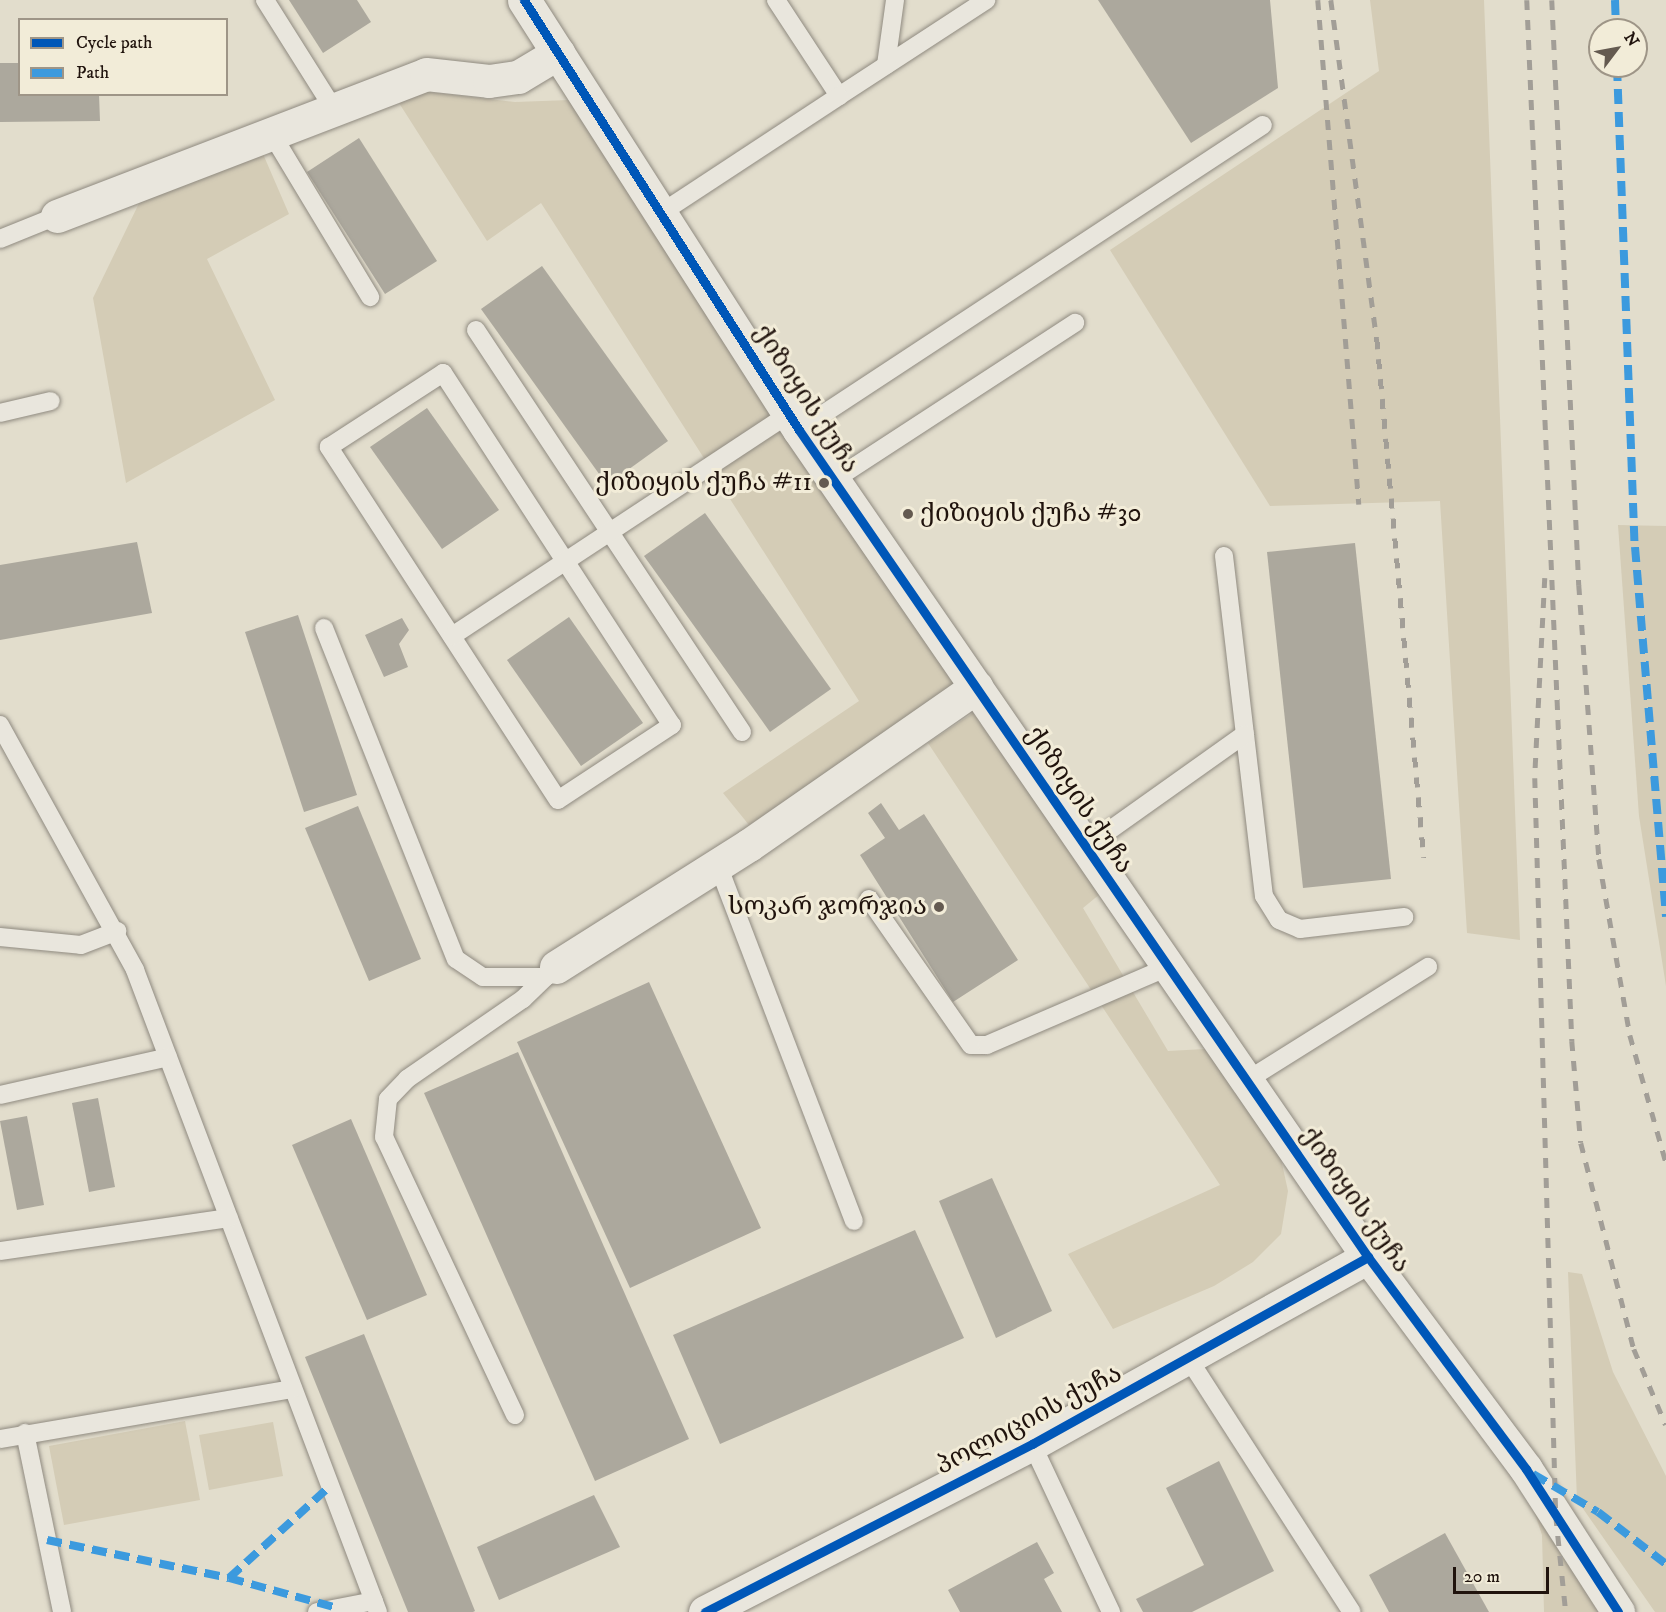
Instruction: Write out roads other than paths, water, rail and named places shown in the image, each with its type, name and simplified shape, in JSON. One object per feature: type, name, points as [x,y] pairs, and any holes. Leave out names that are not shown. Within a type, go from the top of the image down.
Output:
[{"type":"street","name":"ქიზიყის ქუჩა","points":[[524,0],[794,422],[1368,1257],[1526,1469],[1609,1607]]},
{"type":"street","points":[[57,216],[270,131],[426,74],[489,81],[518,77],[558,53]]},
{"type":"street","points":[[551,972],[718,865],[976,687]]},
{"type":"street","name":"პოლიციის ქუჩა","points":[[718,1609],[1032,1444],[1368,1257]]},
{"type":"lane","points":[[265,0],[333,108]]},
{"type":"lane","points":[[776,0],[839,96]]},
{"type":"lane","points":[[886,65],[895,0]]},
{"type":"lane","points":[[661,213],[986,0]]},
{"type":"lane","points":[[452,636],[611,531],[794,422],[1263,125]]},
{"type":"lane","points":[[270,131],[370,297]]},
{"type":"lane","points":[[0,239],[57,216]]},
{"type":"lane","points":[[834,480],[1075,323]]},
{"type":"lane","points":[[476,330],[742,732]]},
{"type":"lane","points":[[443,373],[565,561],[672,726],[558,800],[329,447],[443,373]]},
{"type":"lane","points":[[0,413],[51,400]]},
{"type":"lane","points":[[1224,556],[1264,896],[1279,920],[1300,929],[1404,917]]},
{"type":"lane","points":[[324,628],[456,959],[483,977],[551,972]]},
{"type":"lane","points":[[0,725],[117,931],[168,1057],[376,1606],[317,1612]]},
{"type":"lane","points":[[1086,847],[1245,734]]},
{"type":"lane","points":[[718,865],[854,1221]]},
{"type":"lane","points":[[869,899],[971,1045],[987,1045],[1168,967]]},
{"type":"lane","points":[[0,937],[81,945],[117,931]]},
{"type":"lane","points":[[1246,1081],[1428,967]]},
{"type":"lane","points":[[515,1415],[384,1137],[388,1099],[407,1079],[523,999],[551,972]]},
{"type":"lane","points":[[0,1095],[168,1057]]},
{"type":"lane","points":[[0,1251],[229,1218]]},
{"type":"lane","points":[[1188,1358],[1352,1612]]},
{"type":"lane","points":[[0,1439],[293,1389]]},
{"type":"lane","points":[[25,1433],[62,1612]]},
{"type":"lane","points":[[1032,1444],[1111,1612]]},
{"type":"railway","points":[[1318,0],[1359,504]]},
{"type":"railway","points":[[1331,0],[1377,339],[1424,858]]},
{"type":"railway","points":[[1527,0],[1572,1041],[1581,1143],[1634,1349],[1666,1425]]},
{"type":"railway","points":[[1552,0],[1579,585],[1599,859],[1630,1035],[1666,1162]]},
{"type":"railway","points":[[1545,578],[1535,778],[1556,1516],[1566,1612]]},
{"type":"place","name":"ქიზიყის ქუჩა #11","points":[[824,483]]},
{"type":"place","name":"ქიზიყის ქუჩა #30","points":[[908,514]]},
{"type":"place","name":"სოკარ ჯორჯია","points":[[939,907]]}]
